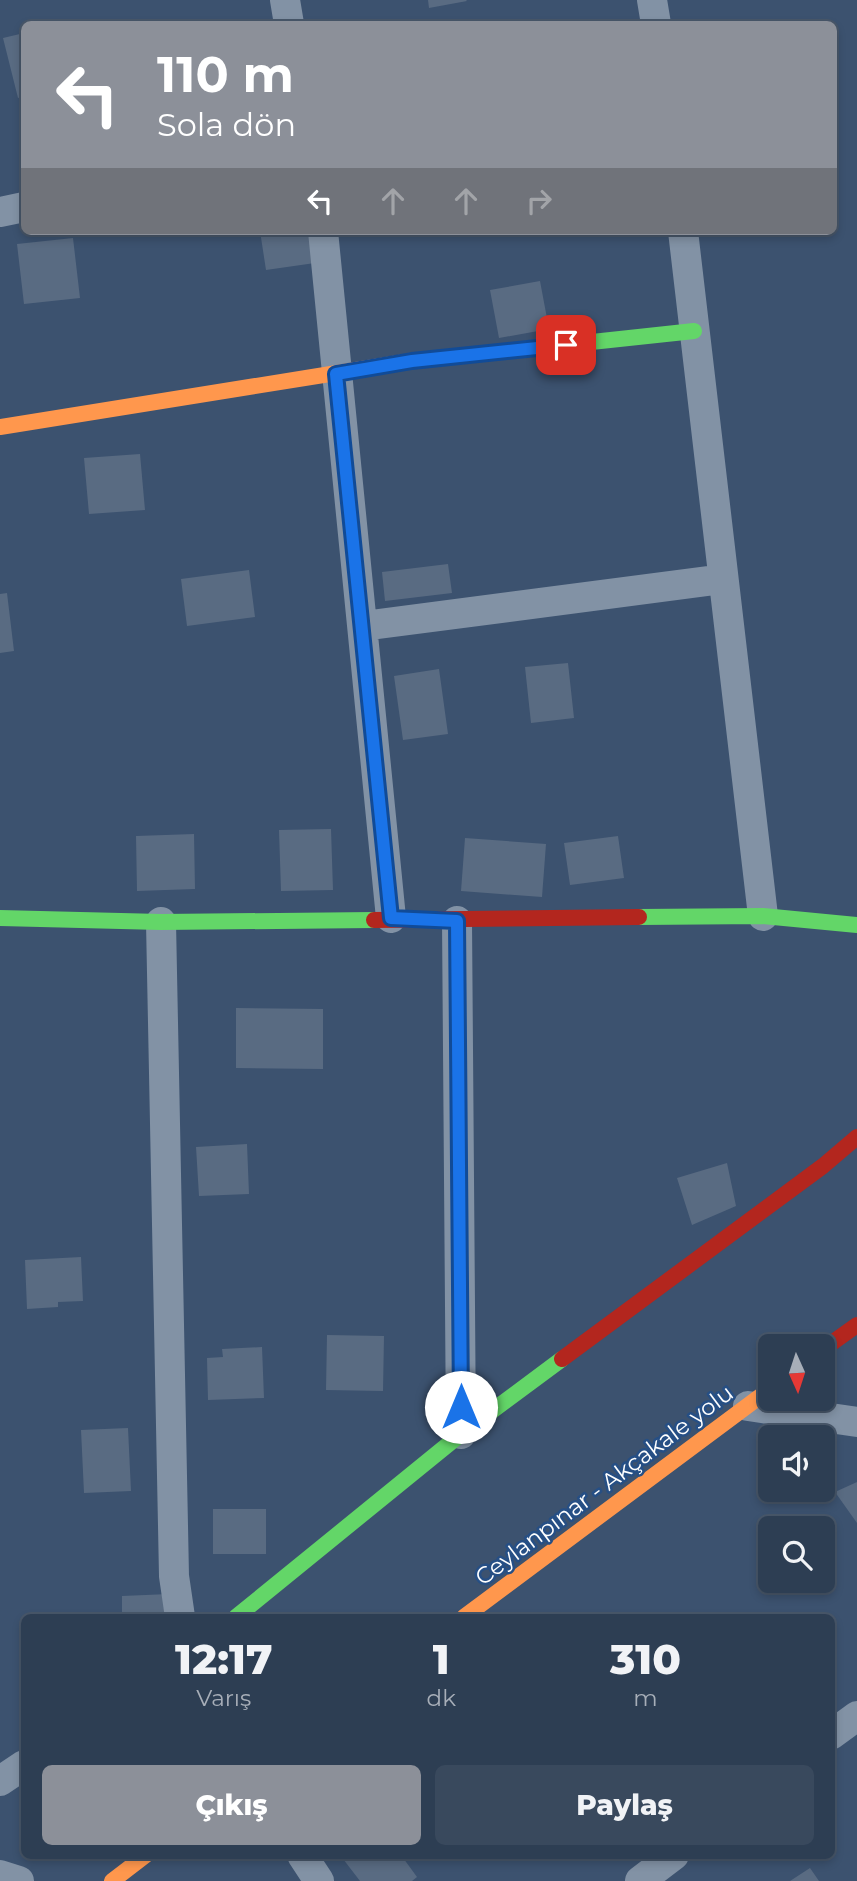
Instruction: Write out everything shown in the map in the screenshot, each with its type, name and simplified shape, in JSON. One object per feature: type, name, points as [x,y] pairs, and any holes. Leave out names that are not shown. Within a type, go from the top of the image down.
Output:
[{"type":"street","points":[[285,0],[288,21]]},
{"type":"street","points":[[652,0],[656,21]]},
{"type":"street","points":[[0,212],[21,208]]},
{"type":"street","points":[[323,235],[391,918]]},
{"type":"street","points":[[683,235],[763,916]]},
{"type":"street","points":[[0,426],[412,361],[694,331]]},
{"type":"street","points":[[363,626],[723,579]]},
{"type":"street","points":[[0,918],[161,922],[763,916],[857,925]]},
{"type":"street","points":[[457,921],[461,1434]]},
{"type":"street","points":[[161,922],[174,1576],[180,1614]]},
{"type":"street","points":[[240,1614],[461,1434],[823,1166],[857,1137]]},
{"type":"street","points":[[835,1341],[857,1325]]},
{"type":"street","name":"Ceylanpınar - Akçakale yolu","points":[[468,1614],[758,1399]]},
{"type":"street","points":[[812,1411],[857,1422]]},
{"type":"street","points":[[835,1732],[857,1716]]},
{"type":"street","points":[[0,1781],[21,1767]]},
{"type":"street","points":[[112,1881],[141,1859]]},
{"type":"street","points":[[305,1859],[319,1881]]},
{"type":"street","points":[[640,1881],[669,1859]]},
{"type":"street","points":[[0,1875],[19,1881]]},
{"type":"building","points":[[428,0],[466,0],[467,1],[429,8]]},
{"type":"building","points":[[21,34],[21,97],[18,98],[3,38]]},
{"type":"building","points":[[261,235],[311,235],[315,263],[266,270]]},
{"type":"building","points":[[73,238],[80,298],[24,304],[17,244]]},
{"type":"building","points":[[540,281],[549,329],[499,338],[490,290]]},
{"type":"building","points":[[140,454],[145,510],[89,514],[84,458]]},
{"type":"building","points":[[448,564],[452,593],[385,601],[382,572]]},
{"type":"building","points":[[249,570],[255,617],[187,626],[181,579]]},
{"type":"building","points":[[7,593],[14,651],[0,653],[0,594]]},
{"type":"building","points":[[568,663],[574,718],[531,723],[525,667]]},
{"type":"building","points":[[439,669],[448,734],[403,740],[394,676]]},
{"type":"building","points":[[331,829],[333,890],[281,891],[279,830]]},
{"type":"building","points":[[194,834],[195,889],[137,891],[136,836]]},
{"type":"building","points":[[618,836],[624,878],[570,885],[564,843]]},
{"type":"building","points":[[465,838],[546,844],[542,897],[461,891]]},
{"type":"building","points":[[236,1008],[323,1009],[323,1069],[236,1068]]},
{"type":"building","points":[[247,1144],[249,1194],[199,1196],[196,1147]]},
{"type":"building","points":[[727,1163],[736,1206],[692,1225],[677,1178]]},
{"type":"building","points":[[81,1257],[83,1301],[58,1302],[58,1307],[27,1309],[25,1260]]},
{"type":"building","points":[[327,1335],[384,1336],[383,1391],[326,1390]]},
{"type":"building","points":[[262,1347],[264,1398],[208,1400],[207,1358],[223,1357],[222,1349]]},
{"type":"building","points":[[128,1428],[131,1491],[84,1493],[81,1430]]},
{"type":"building","points":[[857,1482],[857,1523],[835,1492]]},
{"type":"building","points":[[213,1509],[266,1509],[266,1554],[213,1554]]},
{"type":"building","points":[[169,1594],[169,1614],[122,1614],[122,1596]]},
{"type":"building","points":[[343,1859],[404,1859],[417,1877],[412,1881],[360,1881]]},
{"type":"building","points":[[810,1868],[819,1881],[790,1881]]},
{"type":"traffic: fast","points":[[405,362],[694,331]]},
{"type":"traffic: fast","points":[[639,917],[763,916],[857,925]]},
{"type":"traffic: fast","points":[[0,918],[161,922],[374,920]]},
{"type":"traffic: fast","points":[[240,1614],[461,1434],[562,1359]]},
{"type":"traffic: slow","points":[[0,427],[405,362]]},
{"type":"traffic: slow","points":[[468,1614],[758,1398]]},
{"type":"traffic: slow","points":[[112,1881],[141,1859]]},
{"type":"traffic: jam","points":[[374,920],[639,917]]},
{"type":"traffic: jam","points":[[562,1359],[823,1166],[857,1137]]},
{"type":"traffic: jam","points":[[835,1341],[857,1325]]},
{"type":"route","points":[[461,1407],[457,921],[391,918],[336,374],[412,361],[566,345]]}]
